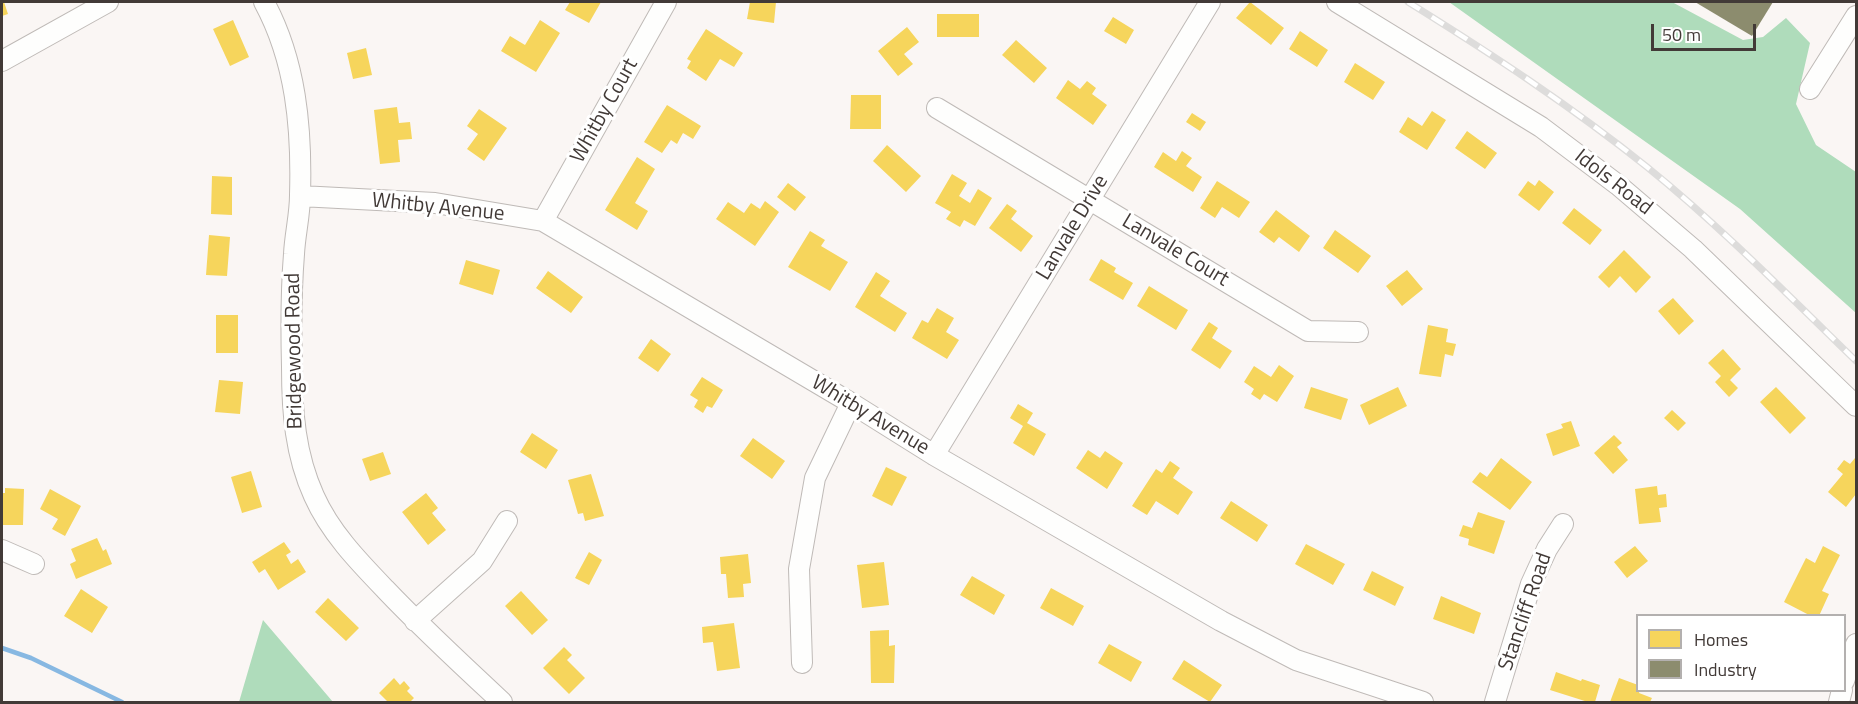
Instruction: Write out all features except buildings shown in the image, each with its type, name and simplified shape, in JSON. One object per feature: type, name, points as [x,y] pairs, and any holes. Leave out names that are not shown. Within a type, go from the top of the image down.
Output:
[{"type":"street","points":[[2,61],[108,2]]},
{"type":"street","name":"Bridgewood Road","points":[[264,2],[277,28],[291,69],[297,107],[300,196],[294,254],[291,324],[292,408],[302,465],[313,495],[325,518],[340,539],[415,621],[502,702]]},
{"type":"street","name":"Whitby Court","points":[[543,221],[666,2]]},
{"type":"street","name":"Lanvale Drive","points":[[934,455],[1210,2]]},
{"type":"street","name":"Idols Road","points":[[1337,2],[1365,8],[1541,127],[1618,185],[1693,249],[1857,406]]},
{"type":"street","points":[[1810,88],[1857,16]]},
{"type":"street","name":"Lanvale Court","points":[[937,108],[1308,331],[1358,332]]},
{"type":"street","name":"Whitby Avenue","points":[[300,196],[435,203],[543,221],[851,403],[934,455],[1221,621],[1296,660],[1423,702]]},
{"type":"street","points":[[802,663],[798,569],[815,478],[851,403]]},
{"type":"street","points":[[415,621],[482,561],[507,521]]},
{"type":"street","name":"Stancliff Road","points":[[1495,702],[1532,584],[1547,549],[1563,524]]},
{"type":"street","points":[[2,550],[34,564]]},
{"type":"street","points":[[1846,678],[1857,644]]},
{"type":"green space","points":[[1449,2],[1672,2],[1743,40],[1763,37],[1786,18],[1810,43],[1796,104],[1816,145],[1856,172],[1856,313],[1740,209]]},
{"type":"green space","points":[[263,620],[333,702],[239,702]]},
{"type":"waterway","points":[[2,648],[31,658],[122,702]]},
{"type":"railway","points":[[1408,2],[1530,81],[1647,167],[1728,237],[1856,361]]}]
